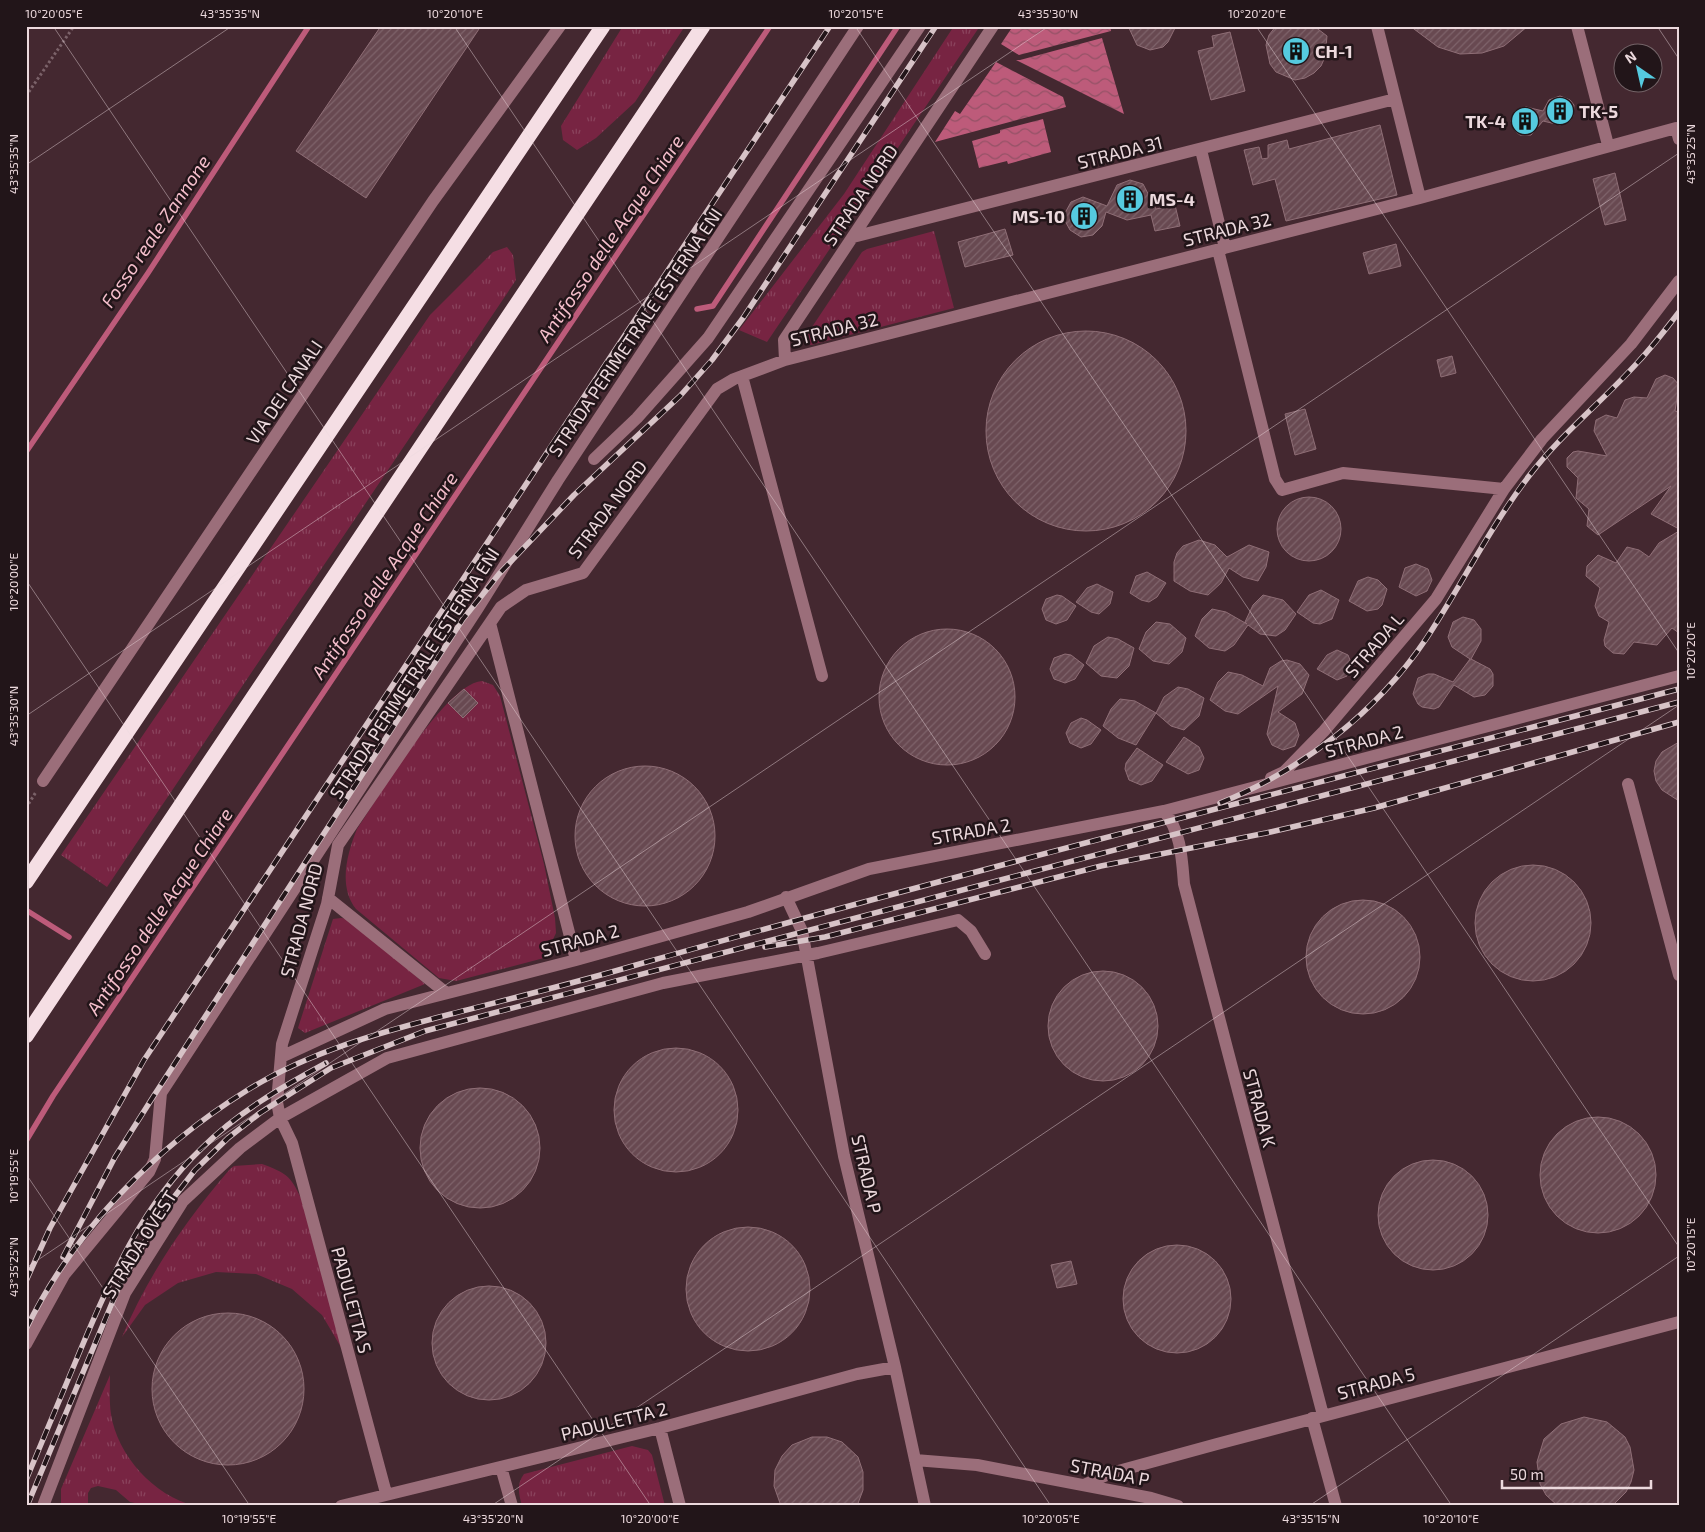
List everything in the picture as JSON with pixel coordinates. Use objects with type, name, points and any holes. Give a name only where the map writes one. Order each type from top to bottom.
[{"type":"highway","points":[[26,882],[89,792],[603,26]]},
{"type":"highway","points":[[26,1036],[703,26]]},
{"type":"street","name":"VIA DEI CANALI","points":[[43,781],[433,201],[560,26]]},
{"type":"street","name":"STRADA PERIMETRALE ESTERNA ENI","points":[[26,1344],[64,1276],[149,1172],[155,1159],[161,1093],[478,608],[558,480],[858,26]]},
{"type":"street","points":[[594,460],[637,418],[708,338],[920,26]]},
{"type":"street","name":"STRADA NORD","points":[[280,1118],[277,1102],[282,1044],[328,898],[338,845],[501,607],[526,590],[583,573],[717,389],[742,376],[785,360],[784,340],[993,26]]},
{"type":"street","points":[[1377,26],[1420,198]]},
{"type":"street","points":[[1577,26],[1608,145]]},
{"type":"street","name":"STRADA 31","points":[[853,237],[1395,100]]},
{"type":"street","name":"STRADA 32","points":[[785,360],[1420,198],[1608,145],[1677,134]]},
{"type":"street","points":[[1201,150],[1275,479],[1282,490],[1343,473],[1504,489]]},
{"type":"street","name":"STRADA L","points":[[1239,792],[1284,772],[1324,731],[1436,599],[1504,489],[1542,439],[1631,344],[1679,281]]},
{"type":"street","points":[[742,376],[822,676]]},
{"type":"street","points":[[490,623],[576,960]]},
{"type":"street","name":"STRADA 2","points":[[281,1057],[385,1009],[445,992],[576,960],[748,912],[786,897],[878,867],[1164,811],[1679,676]]},
{"type":"street","points":[[1628,784],[1679,974]]},
{"type":"street","name":"STRADA K","points":[[1164,811],[1173,821],[1181,849],[1184,884],[1317,1417],[1336,1506]]},
{"type":"street","name":"STRADA P","points":[[786,897],[802,931],[844,1156],[895,1367],[925,1506]]},
{"type":"street","points":[[328,898],[445,992]]},
{"type":"street","name":"STRADA OVEST","points":[[43,1506],[125,1293],[182,1201],[240,1148],[280,1118],[387,1058],[662,983],[807,955],[958,920],[971,931],[985,954]]},
{"type":"street","name":"PADULETTA S","points":[[280,1118],[292,1143],[386,1493]]},
{"type":"street","name":"STRADA 5","points":[[1084,1485],[1111,1473],[1679,1322]]},
{"type":"street","name":"PADULETTA 2","points":[[341,1506],[386,1493],[660,1428],[857,1374],[895,1367]]},
{"type":"street","points":[[660,1428],[680,1506]]},
{"type":"street","name":"STRADA P","points":[[915,1460],[977,1465],[1084,1485],[1178,1506]]},
{"type":"street","points":[[501,1467],[512,1506]]},
{"type":"path","points":[[26,96],[74,26]]},
{"type":"green space","points":[[623,26],[685,26],[635,102],[596,138],[577,150],[563,140],[561,126]]},
{"type":"green space","points":[[954,26],[980,26],[767,342],[739,330],[844,194]]},
{"type":"green space","points":[[934,231],[954,308],[811,345],[804,342],[804,339],[862,252]]},
{"type":"green space","points":[[507,247],[513,255],[516,280],[107,887],[61,855],[430,315],[493,252]]},
{"type":"green space","points":[[482,681],[493,685],[500,696],[544,864],[555,918],[556,933],[544,958],[456,981],[439,978],[356,909],[350,900],[347,890],[346,870],[350,849],[357,829],[396,769],[432,721],[450,701],[467,687]]},
{"type":"green space","points":[[333,919],[349,919],[425,984],[305,1033],[298,1028]]},
{"type":"green space","points":[[262,1164],[286,1176],[294,1184],[301,1198],[342,1349],[322,1315],[292,1289],[256,1274],[216,1272],[178,1283],[145,1305],[122,1337],[156,1270],[183,1228],[214,1188],[234,1166]]},
{"type":"green space","points":[[110,1375],[111,1414],[121,1444],[129,1458],[140,1472],[165,1493],[195,1506],[149,1506],[130,1502],[116,1490],[98,1486],[91,1488],[88,1493],[88,1506],[61,1504],[61,1489]]},
{"type":"green space","points":[[632,1446],[648,1450],[652,1455],[665,1506],[522,1506],[519,1486],[524,1474]]},
{"type":"water","points":[[1013,26],[1110,26],[1111,31],[1019,55],[1001,44]]},
{"type":"water","points":[[1102,38],[1124,114],[1016,60],[1020,60]]},
{"type":"water","points":[[996,62],[1063,97],[1066,107],[935,142],[955,111],[960,114]]},
{"type":"water","points":[[1043,119],[1051,152],[1008,164],[1007,161],[979,168],[972,141],[1000,133],[1000,130]]},
{"type":"building","points":[[381,26],[481,26],[366,198],[296,151]]},
{"type":"building","points":[[1128,26],[1176,26],[1168,42],[1163,47],[1150,50],[1137,45]]},
{"type":"building","name":"CH-1","points":[[1276,26],[1314,26],[1327,36],[1325,57],[1321,66],[1314,73],[1305,78],[1295,80],[1276,72],[1270,64],[1266,45],[1269,35]]},
{"type":"building","points":[[1410,26],[1528,26],[1504,46],[1482,53],[1460,54],[1438,47]]},
{"type":"building","points":[[1230,32],[1245,91],[1211,100],[1198,51],[1214,47],[1212,36]]},
{"type":"building","points":[[1560,96],[1570,100],[1574,105],[1573,116],[1570,121],[1560,125],[1543,121],[1531,135],[1520,135],[1515,131],[1511,121],[1515,111],[1526,107],[1543,111],[1549,100]]},
{"type":"building","points":[[1380,125],[1397,195],[1286,221],[1275,179],[1253,185],[1244,150],[1259,147],[1262,159],[1268,158],[1268,145],[1287,140],[1289,149]]},
{"type":"building","points":[[1615,173],[1626,220],[1605,225],[1593,179]]},
{"type":"building","points":[[1130,180],[1143,184],[1156,209],[1175,205],[1180,226],[1155,231],[1151,215],[1127,220],[1106,212],[1102,226],[1093,235],[1081,237],[1070,230],[1064,219],[1071,202],[1083,197],[1107,206],[1117,185]]},
{"type":"building","points":[[1005,229],[1013,255],[965,267],[958,242]]},
{"type":"building","points":[[1396,244],[1401,266],[1369,274],[1363,253]]},
{"type":"building","points":[[1076,331],[1096,331],[1115,335],[1133,342],[1150,353],[1164,367],[1179,393],[1186,421],[1182,460],[1175,478],[1164,495],[1150,509],[1133,520],[1115,527],[1096,531],[1076,531],[1057,527],[1039,520],[1022,509],[1008,495],[997,478],[990,460],[986,441],[986,421],[990,402],[997,384],[1008,367],[1022,353],[1039,342],[1057,335]]},
{"type":"building","points":[[1452,356],[1456,373],[1441,377],[1437,360]]},
{"type":"building","points":[[1665,375],[1673,378],[1679,385],[1675,411],[1679,412],[1679,529],[1651,514],[1671,486],[1598,535],[1587,526],[1589,509],[1576,498],[1578,478],[1567,467],[1567,458],[1573,452],[1578,451],[1607,456],[1594,431],[1596,420],[1606,415],[1617,418],[1625,400],[1634,397],[1647,398],[1656,379]]},
{"type":"building","points":[[1305,409],[1316,449],[1295,455],[1285,414]]},
{"type":"building","points":[[1309,497],[1321,499],[1332,506],[1339,517],[1341,529],[1339,541],[1332,552],[1321,559],[1309,561],[1297,559],[1286,552],[1279,541],[1277,529],[1279,517],[1286,506],[1297,499]]},
{"type":"building","points":[[1679,531],[1679,633],[1672,628],[1657,645],[1634,642],[1624,654],[1613,653],[1605,646],[1604,640],[1609,622],[1599,616],[1595,606],[1600,588],[1586,576],[1587,566],[1598,555],[1616,563],[1627,547],[1639,550],[1649,557],[1659,543]]},
{"type":"building","points":[[1199,540],[1215,545],[1227,557],[1249,545],[1269,552],[1266,567],[1258,581],[1243,577],[1229,568],[1221,583],[1208,595],[1190,591],[1174,581],[1174,562],[1177,553],[1183,546]]},
{"type":"building","points":[[1416,564],[1428,569],[1432,580],[1427,591],[1416,596],[1399,587],[1405,568]]},
{"type":"building","points":[[1147,572],[1166,583],[1157,597],[1149,602],[1141,600],[1130,593],[1136,576]]},
{"type":"building","points":[[1368,577],[1378,580],[1387,589],[1382,605],[1378,609],[1367,611],[1349,601],[1358,581]]},
{"type":"building","points":[[1097,584],[1113,592],[1110,604],[1099,614],[1091,612],[1076,602],[1087,588]]},
{"type":"building","points":[[1321,590],[1339,600],[1332,619],[1320,624],[1313,623],[1297,612],[1309,595]]},
{"type":"building","points":[[1057,595],[1062,596],[1076,606],[1067,620],[1056,624],[1046,620],[1042,609],[1046,599]]},
{"type":"building","points":[[1263,595],[1283,600],[1296,614],[1285,630],[1276,636],[1260,634],[1248,625],[1234,645],[1225,651],[1209,648],[1195,636],[1202,619],[1212,609],[1226,612],[1247,624],[1245,622],[1253,605]]},
{"type":"building","points":[[1463,617],[1474,620],[1481,629],[1481,641],[1471,659],[1490,669],[1493,674],[1493,686],[1485,695],[1474,697],[1454,685],[1439,707],[1434,709],[1422,707],[1418,704],[1413,694],[1418,678],[1434,674],[1453,682],[1470,659],[1452,647],[1448,637],[1453,622]]},
{"type":"building","points":[[1156,622],[1170,624],[1186,638],[1182,652],[1169,664],[1153,661],[1139,649],[1146,632]]},
{"type":"building","points":[[947,629],[973,634],[985,640],[995,649],[1004,659],[1010,671],[1015,697],[1010,723],[1004,735],[995,745],[985,754],[973,760],[947,765],[921,760],[909,754],[899,745],[890,735],[884,723],[879,697],[884,671],[890,659],[899,649],[909,640],[921,634]]},
{"type":"building","points":[[1108,637],[1118,639],[1134,648],[1129,666],[1117,678],[1101,676],[1086,663],[1094,646]]},
{"type":"building","points":[[1337,650],[1348,655],[1352,665],[1347,676],[1337,680],[1317,669],[1327,655]]},
{"type":"building","points":[[1065,654],[1071,655],[1084,665],[1075,679],[1065,683],[1054,679],[1050,669],[1054,658]]},
{"type":"building","points":[[1287,660],[1300,664],[1309,675],[1302,694],[1278,712],[1295,723],[1299,735],[1295,746],[1283,750],[1272,745],[1267,734],[1278,686],[1238,714],[1225,711],[1210,700],[1218,682],[1228,672],[1242,675],[1263,686],[1270,668],[1281,661]]},
{"type":"building","points":[[1178,687],[1188,689],[1204,698],[1199,716],[1184,730],[1171,726],[1156,713],[1164,697]]},
{"type":"building","points":[[464,689],[478,703],[463,718],[448,703]]},
{"type":"building","points":[[1120,699],[1135,701],[1156,713],[1136,745],[1118,738],[1103,726],[1111,709]]},
{"type":"building","points":[[1081,718],[1101,730],[1091,744],[1081,748],[1070,743],[1066,733],[1071,723]]},
{"type":"building","points":[[1184,737],[1199,747],[1204,758],[1199,770],[1188,774],[1166,762]]},
{"type":"building","points":[[1679,742],[1679,801],[1662,790],[1656,781],[1654,771],[1656,761],[1662,752]]},
{"type":"building","points":[[1137,748],[1163,765],[1152,781],[1141,785],[1129,780],[1125,769],[1126,763]]},
{"type":"building","points":[[645,766],[659,767],[672,771],[694,787],[710,809],[714,822],[714,850],[710,863],[694,885],[672,901],[659,905],[645,906],[631,905],[618,901],[596,885],[580,863],[576,850],[575,836],[576,822],[580,809],[596,787],[618,771],[631,767]]},
{"type":"building","points":[[1533,865],[1555,869],[1574,882],[1587,901],[1591,923],[1587,945],[1574,964],[1555,977],[1533,981],[1511,977],[1492,964],[1479,945],[1475,923],[1479,901],[1492,882],[1511,869]]},
{"type":"building","points":[[1363,900],[1385,904],[1404,916],[1416,935],[1420,957],[1416,979],[1404,998],[1385,1010],[1363,1014],[1341,1010],[1322,998],[1310,979],[1306,957],[1310,935],[1322,916],[1341,904]]},
{"type":"building","points":[[1103,971],[1124,975],[1142,987],[1154,1005],[1158,1026],[1154,1047],[1142,1065],[1124,1077],[1103,1081],[1082,1077],[1064,1065],[1052,1047],[1048,1026],[1052,1005],[1064,987],[1082,975]]},
{"type":"building","points":[[676,1048],[700,1052],[720,1066],[734,1086],[738,1110],[734,1134],[720,1154],[700,1168],[676,1172],[652,1168],[632,1154],[618,1134],[614,1110],[618,1086],[632,1066],[652,1052]]},
{"type":"building","points":[[480,1088],[503,1092],[523,1105],[536,1125],[540,1148],[536,1171],[523,1191],[503,1204],[480,1208],[457,1204],[437,1191],[424,1171],[420,1148],[424,1125],[437,1105],[457,1092]]},
{"type":"building","points":[[1598,1117],[1620,1121],[1639,1134],[1652,1153],[1656,1175],[1652,1197],[1639,1216],[1620,1229],[1598,1233],[1576,1229],[1557,1216],[1544,1197],[1540,1175],[1544,1153],[1557,1134],[1576,1121]]},
{"type":"building","points":[[1433,1160],[1454,1164],[1472,1176],[1484,1194],[1488,1215],[1484,1236],[1472,1254],[1454,1266],[1433,1270],[1412,1266],[1394,1254],[1382,1236],[1378,1215],[1382,1194],[1394,1176],[1412,1164]]},
{"type":"building","points":[[748,1227],[772,1232],[792,1245],[805,1265],[810,1289],[805,1313],[792,1333],[772,1346],[748,1351],[724,1346],[704,1333],[691,1313],[686,1289],[691,1265],[704,1245],[724,1232]]},
{"type":"building","points":[[1177,1245],[1198,1249],[1215,1261],[1227,1278],[1231,1299],[1227,1320],[1215,1337],[1198,1349],[1177,1353],[1156,1349],[1139,1337],[1127,1320],[1123,1299],[1127,1278],[1139,1261],[1156,1249]]},
{"type":"building","points":[[1071,1261],[1077,1284],[1057,1288],[1051,1265]]},
{"type":"building","points":[[489,1286],[511,1291],[529,1303],[541,1321],[546,1343],[541,1365],[529,1383],[511,1395],[489,1400],[467,1395],[449,1383],[437,1365],[432,1343],[437,1321],[449,1303],[467,1291]]},
{"type":"building","points":[[228,1313],[257,1319],[282,1335],[298,1360],[304,1389],[298,1418],[282,1443],[257,1459],[228,1465],[199,1459],[174,1443],[158,1418],[152,1389],[158,1360],[174,1335],[199,1319]]},
{"type":"building","points":[[1584,1417],[1607,1422],[1625,1437],[1630,1447],[1634,1470],[1631,1482],[1626,1492],[1612,1506],[1558,1506],[1546,1495],[1540,1484],[1537,1462],[1544,1439],[1561,1424]]},
{"type":"building","points":[[812,1437],[827,1437],[842,1442],[858,1457],[863,1472],[863,1490],[857,1506],[781,1506],[774,1486],[775,1470],[782,1456],[792,1445]]},
{"type":"waterway","name":"Fosso reale Zannone","points":[[26,452],[148,273],[309,26]]},
{"type":"waterway","name":"Antifosso delle Acque Chiare","points":[[26,1141],[53,1096],[770,26]]},
{"type":"waterway","points":[[697,309],[713,306],[898,26]]},
{"type":"waterway","points":[[26,910],[69,937]]},
{"type":"railway","points":[[26,1281],[50,1228],[144,1060],[830,26]]},
{"type":"railway","points":[[63,1257],[115,1157],[463,619],[499,574],[574,495],[680,396],[712,360],[743,318],[936,26]]},
{"type":"railway","points":[[1220,803],[1280,774],[1308,756],[1360,715],[1384,691],[1426,639],[1488,536],[1529,476],[1568,432],[1644,356],[1679,312]]},
{"type":"railway","points":[[26,1329],[45,1293],[92,1226],[149,1166],[180,1138],[246,1091],[270,1077],[320,1054],[398,1028],[590,978],[896,893],[1679,689]]},
{"type":"railway","points":[[27,1506],[120,1284],[161,1214],[195,1170],[228,1138],[260,1113],[331,1068],[425,1031],[1679,702]]},
{"type":"railway","points":[[765,947],[825,937],[1101,866],[1266,833],[1374,808],[1679,722]]},
{"type":"railway","points":[[26,1480],[104,1296],[130,1243],[162,1193],[202,1148],[230,1123],[277,1091],[326,1063]]},
{"type":"place","name":"CH-1","points":[[1296,51]]},
{"type":"place","name":"TK-5","points":[[1560,111]]},
{"type":"place","name":"TK-4","points":[[1525,121]]},
{"type":"place","name":"MS-4","points":[[1130,199]]},
{"type":"place","name":"MS-10","points":[[1084,216]]}]
